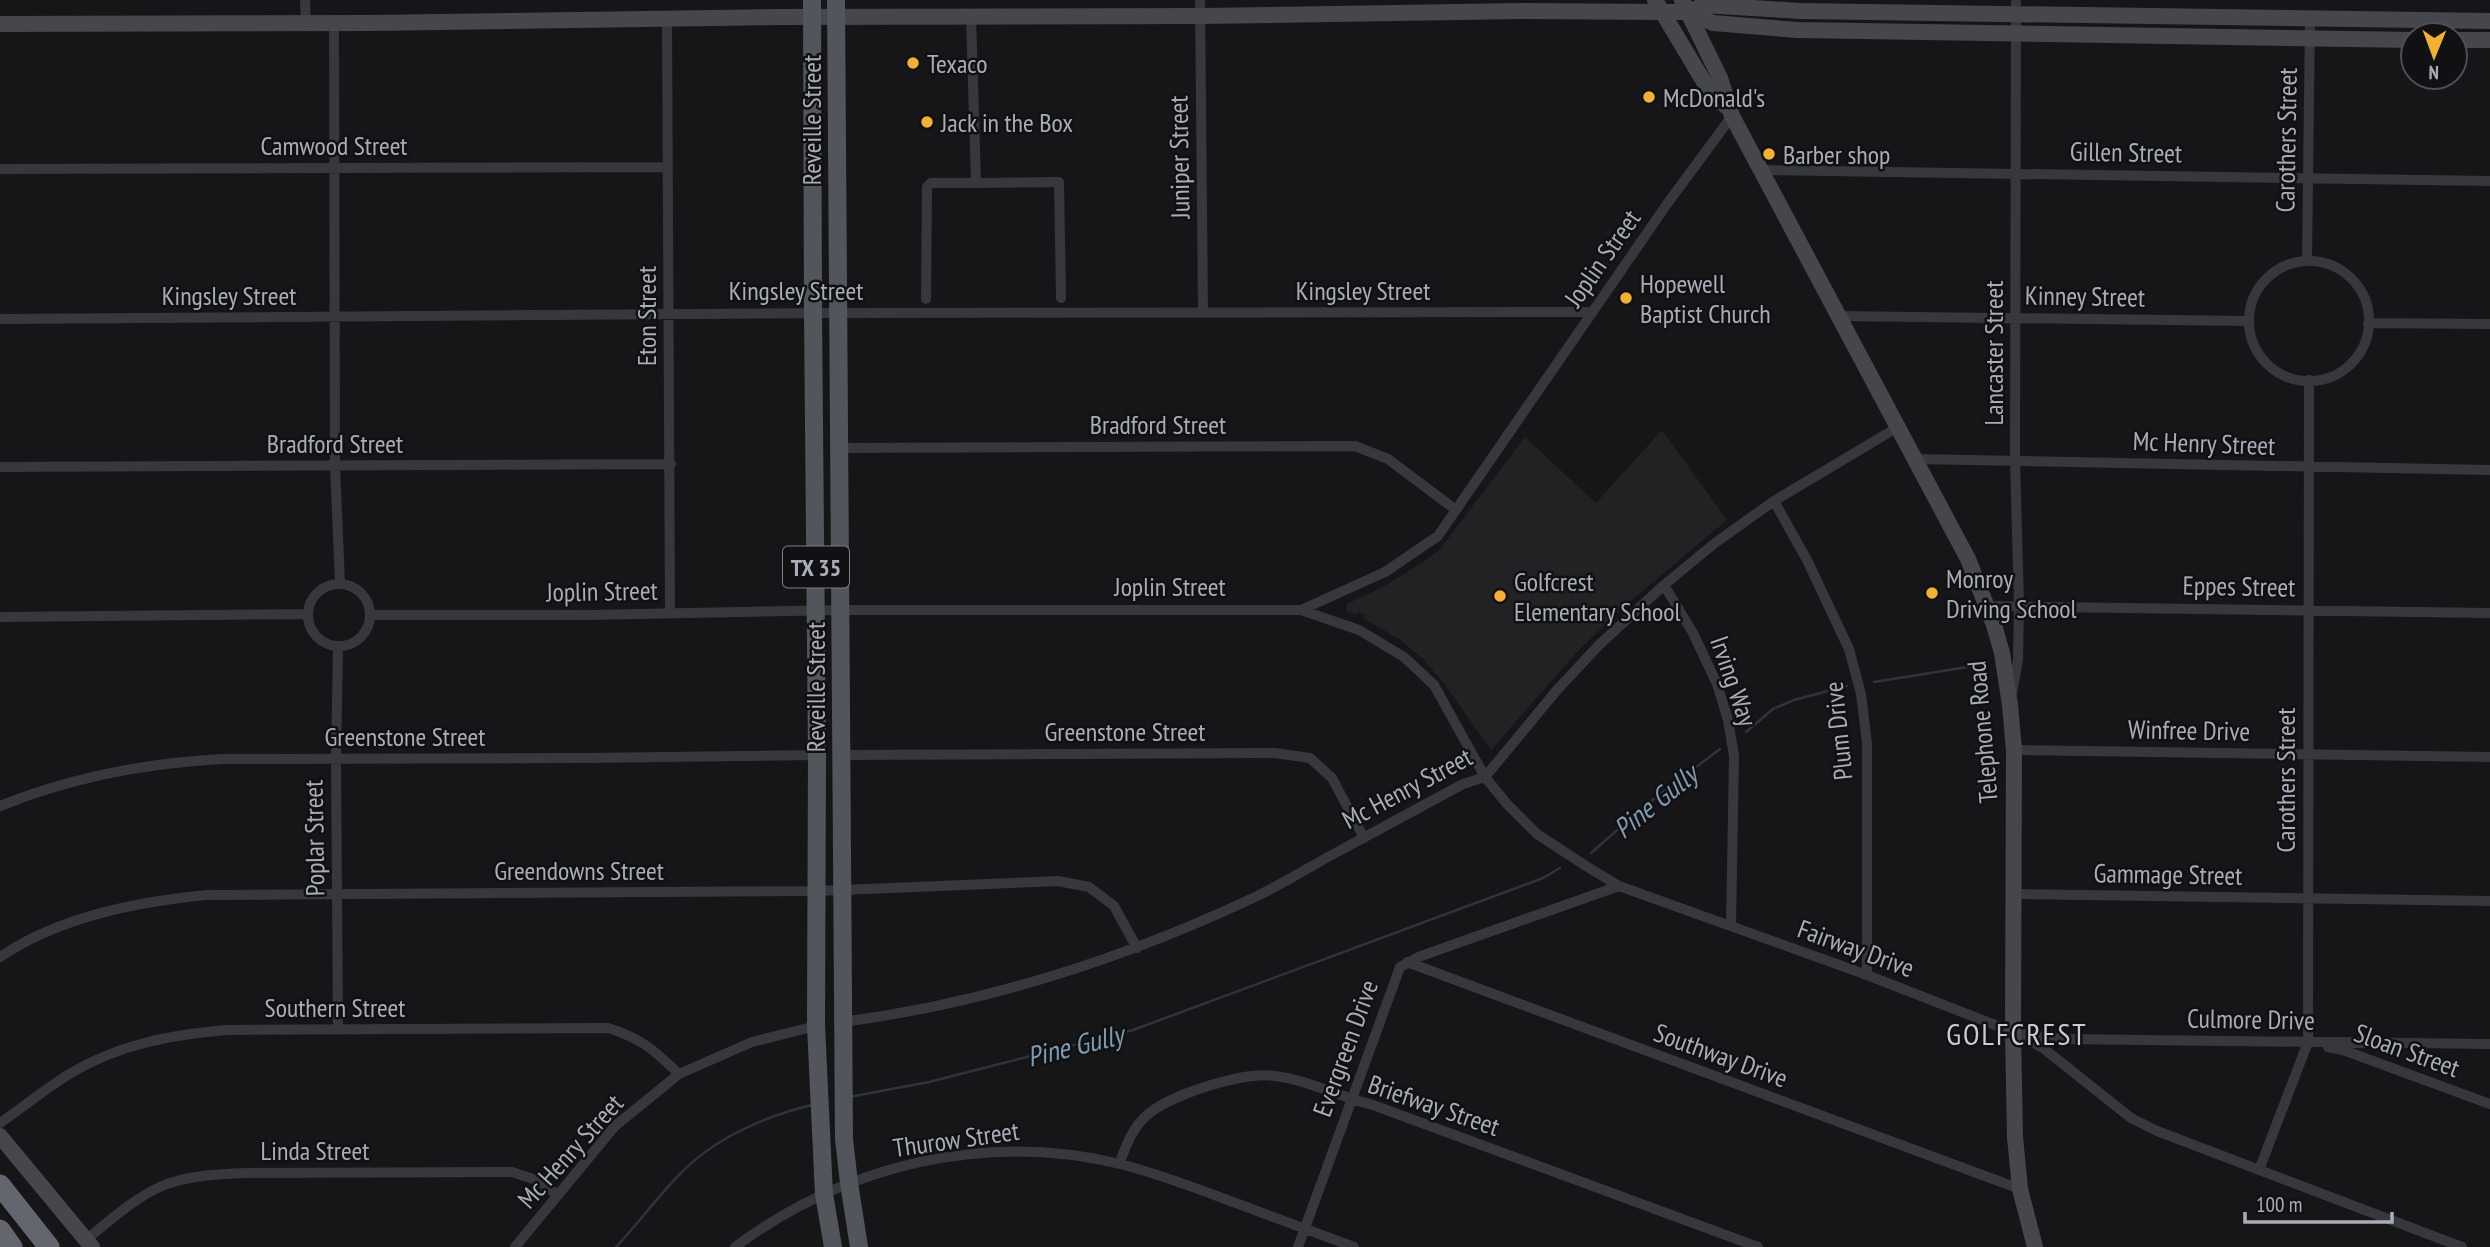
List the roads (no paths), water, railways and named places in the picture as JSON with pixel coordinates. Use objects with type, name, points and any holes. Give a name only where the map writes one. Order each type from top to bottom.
[{"type":"highway","points":[[0,1185],[42,1243]]},
{"type":"highway","points":[[0,1201],[42,1243]]},
{"type":"highway","points":[[0,1230],[12,1247]]},
{"type":"main road","points":[[0,24],[334,24],[667,19],[812,8],[971,16],[1201,8],[1520,11],[1704,5],[1857,11],[2016,7],[2163,16],[2490,21]]},
{"type":"main road","name":"Telephone Road","points":[[1658,6],[1707,87],[1730,113]]},
{"type":"main road","points":[[1685,6],[1713,23],[1856,32],[2399,40]]},
{"type":"main road","name":"Telephone Road","points":[[1685,6],[1720,78],[1730,113],[1968,559],[2002,653],[2014,750],[2015,1137],[2020,1189],[2035,1247]]},
{"type":"main road","name":"Reveille Street","points":[[812,8],[817,611],[816,1026],[824,1194],[833,1247]]},
{"type":"main road","name":"Reveille Street","points":[[836,8],[844,1108],[849,1183],[859,1247]]},
{"type":"main road","points":[[1856,32],[1857,11]]},
{"type":"main road","points":[[2163,16],[2163,36]]},
{"type":"main road","points":[[2469,40],[2490,40]]},
{"type":"main road","points":[[0,1136],[88,1243]]},
{"type":"street","points":[[305,0],[306,24]]},
{"type":"street","name":"Lancaster Street","points":[[2010,705],[2018,660],[2019,605],[2015,460],[2016,7]]},
{"type":"street","name":"Juniper Street","points":[[1201,8],[1203,313]]},
{"type":"street","points":[[971,16],[976,183]]},
{"type":"street","name":"Eton Street","points":[[667,19],[670,612]]},
{"type":"street","name":"Carothers Street","points":[[2306,261],[2310,19]]},
{"type":"street","points":[[334,24],[335,466],[340,583]]},
{"type":"street","name":"Joplin Street","points":[[371,615],[589,615],[841,610],[1301,610],[1385,572],[1438,536],[1730,113]]},
{"type":"street","name":"Camwood Street","points":[[0,169],[668,167]]},
{"type":"street","name":"Gillen Street","points":[[1760,170],[2490,181]]},
{"type":"street","points":[[926,299],[927,187],[931,183],[1059,182],[1061,298]]},
{"type":"street","points":[[2306,261],[2326,264],[2351,279],[2362,294],[2368,323],[2361,350],[2348,366],[2330,377],[2309,380],[2281,374],[2266,363],[2255,348],[2249,321],[2251,303],[2266,280],[2288,265],[2306,261]]},
{"type":"street","name":"Kingsley Street","points":[[0,319],[813,313],[1591,312]]},
{"type":"street","name":"Kinney Street","points":[[1837,316],[2249,321]]},
{"type":"street","points":[[2368,323],[2490,324]]},
{"type":"street","name":"Carothers Street","points":[[2259,1170],[2308,1042],[2309,380]]},
{"type":"street","name":"Mc Henry Street","points":[[843,1022],[882,1017],[1003,991],[1137,948],[1255,897],[1463,784],[1485,777],[1565,681],[1599,645],[1664,585],[1715,543],[1774,501],[1898,427]]},
{"type":"street","name":"Bradford Street","points":[[840,448],[1355,446],[1388,459],[1456,510]]},
{"type":"street","name":"Mc Henry Street","points":[[1916,459],[2490,470]]},
{"type":"street","name":"Bradford Street","points":[[0,467],[671,464]]},
{"type":"street","name":"Plum Drive","points":[[1774,501],[1807,560],[1849,649],[1861,694],[1867,743],[1867,975]]},
{"type":"street","points":[[340,583],[355,588],[367,600],[371,615],[366,631],[354,642],[338,646],[323,642],[311,630],[307,614],[312,598],[324,587],[340,583]]},
{"type":"street","name":"Irving Way","points":[[1664,585],[1693,633],[1717,684],[1728,720],[1734,755],[1731,926]]},
{"type":"street","name":"Eppes Street","points":[[1987,606],[2490,613]]},
{"type":"street","name":"Fairway Drive","points":[[1301,610],[1359,630],[1404,657],[1434,685],[1485,777],[1507,804],[1537,834],[1619,886],[1867,975],[2013,1032],[2043,1048],[2131,1118],[2157,1131],[2462,1247]]},
{"type":"street","points":[[0,617],[307,614]]},
{"type":"street","name":"Poplar Street","points":[[338,646],[338,1030]]},
{"type":"street","name":"Winfree Drive","points":[[2014,750],[2490,757]]},
{"type":"street","name":"Greenstone Street","points":[[842,755],[1286,754],[1310,758],[1332,778],[1364,838]]},
{"type":"street","name":"Greenstone Street","points":[[0,806],[40,790],[89,777],[178,761],[817,755]]},
{"type":"street","name":"Greendowns Street","points":[[0,957],[43,934],[82,919],[163,900],[206,895],[816,891],[1058,881],[1089,887],[1114,906],[1137,948]]},
{"type":"street","name":"Evergreen Drive","points":[[1298,1247],[1396,974],[1406,962],[1619,886]]},
{"type":"street","name":"Gammage Street","points":[[2014,894],[2490,901]]},
{"type":"street","name":"Southway Drive","points":[[1406,962],[2020,1189]]},
{"type":"street","name":"Mc Henry Street","points":[[514,1247],[615,1126],[679,1074],[752,1042],[816,1026]]},
{"type":"street","name":"Southern Street","points":[[0,1123],[72,1073],[103,1056],[168,1036],[226,1030],[608,1028],[628,1034],[650,1046],[679,1074]]},
{"type":"street","name":"Culmore Drive","points":[[2013,1032],[2061,1039],[2490,1044]]},
{"type":"street","name":"Sloan Street","points":[[2308,1042],[2343,1050],[2490,1104]]},
{"type":"street","name":"Briefway Street","points":[[1119,1164],[1134,1130],[1154,1109],[1231,1079],[1249,1075],[1280,1076],[1373,1105],[1759,1247]]},
{"type":"street","name":"Thurow Street","points":[[735,1247],[787,1211],[849,1183],[909,1164],[993,1152],[1051,1152],[1119,1164],[1167,1178],[1354,1247]]},
{"type":"street","name":"Linda Street","points":[[88,1243],[141,1198],[163,1186],[213,1175],[512,1172],[539,1181],[557,1195]]},
{"type":"waterway","name":"Pine Gully","points":[[1874,682],[1980,665]]},
{"type":"waterway","name":"Pine Gully","points":[[1746,732],[1773,709],[1794,700],[1847,686]]},
{"type":"waterway","name":"Pine Gully","points":[[1591,853],[1646,805],[1720,749]]},
{"type":"waterway","name":"Pine Gully","points":[[849,1097],[929,1082],[1133,1030],[1543,878],[1560,868]]},
{"type":"waterway","name":"Pine Gully","points":[[616,1247],[672,1183],[708,1150],[758,1122],[812,1105]]},
{"type":"place","name":"Texaco","points":[[913,63]]},
{"type":"place","name":"McDonald's","points":[[1649,97]]},
{"type":"place","name":"Jack in the Box","points":[[927,122]]},
{"type":"place","name":"Barber shop","points":[[1769,154]]},
{"type":"place","name":"Hopewell Baptist Church","points":[[1626,298]]},
{"type":"place","name":"Monroy Driving School","points":[[1932,593]]},
{"type":"place","name":"Golfcrest Elementary School","points":[[1500,596]]},
{"type":"district","name":"GOLFCREST","points":[[2017,1033]]}]
